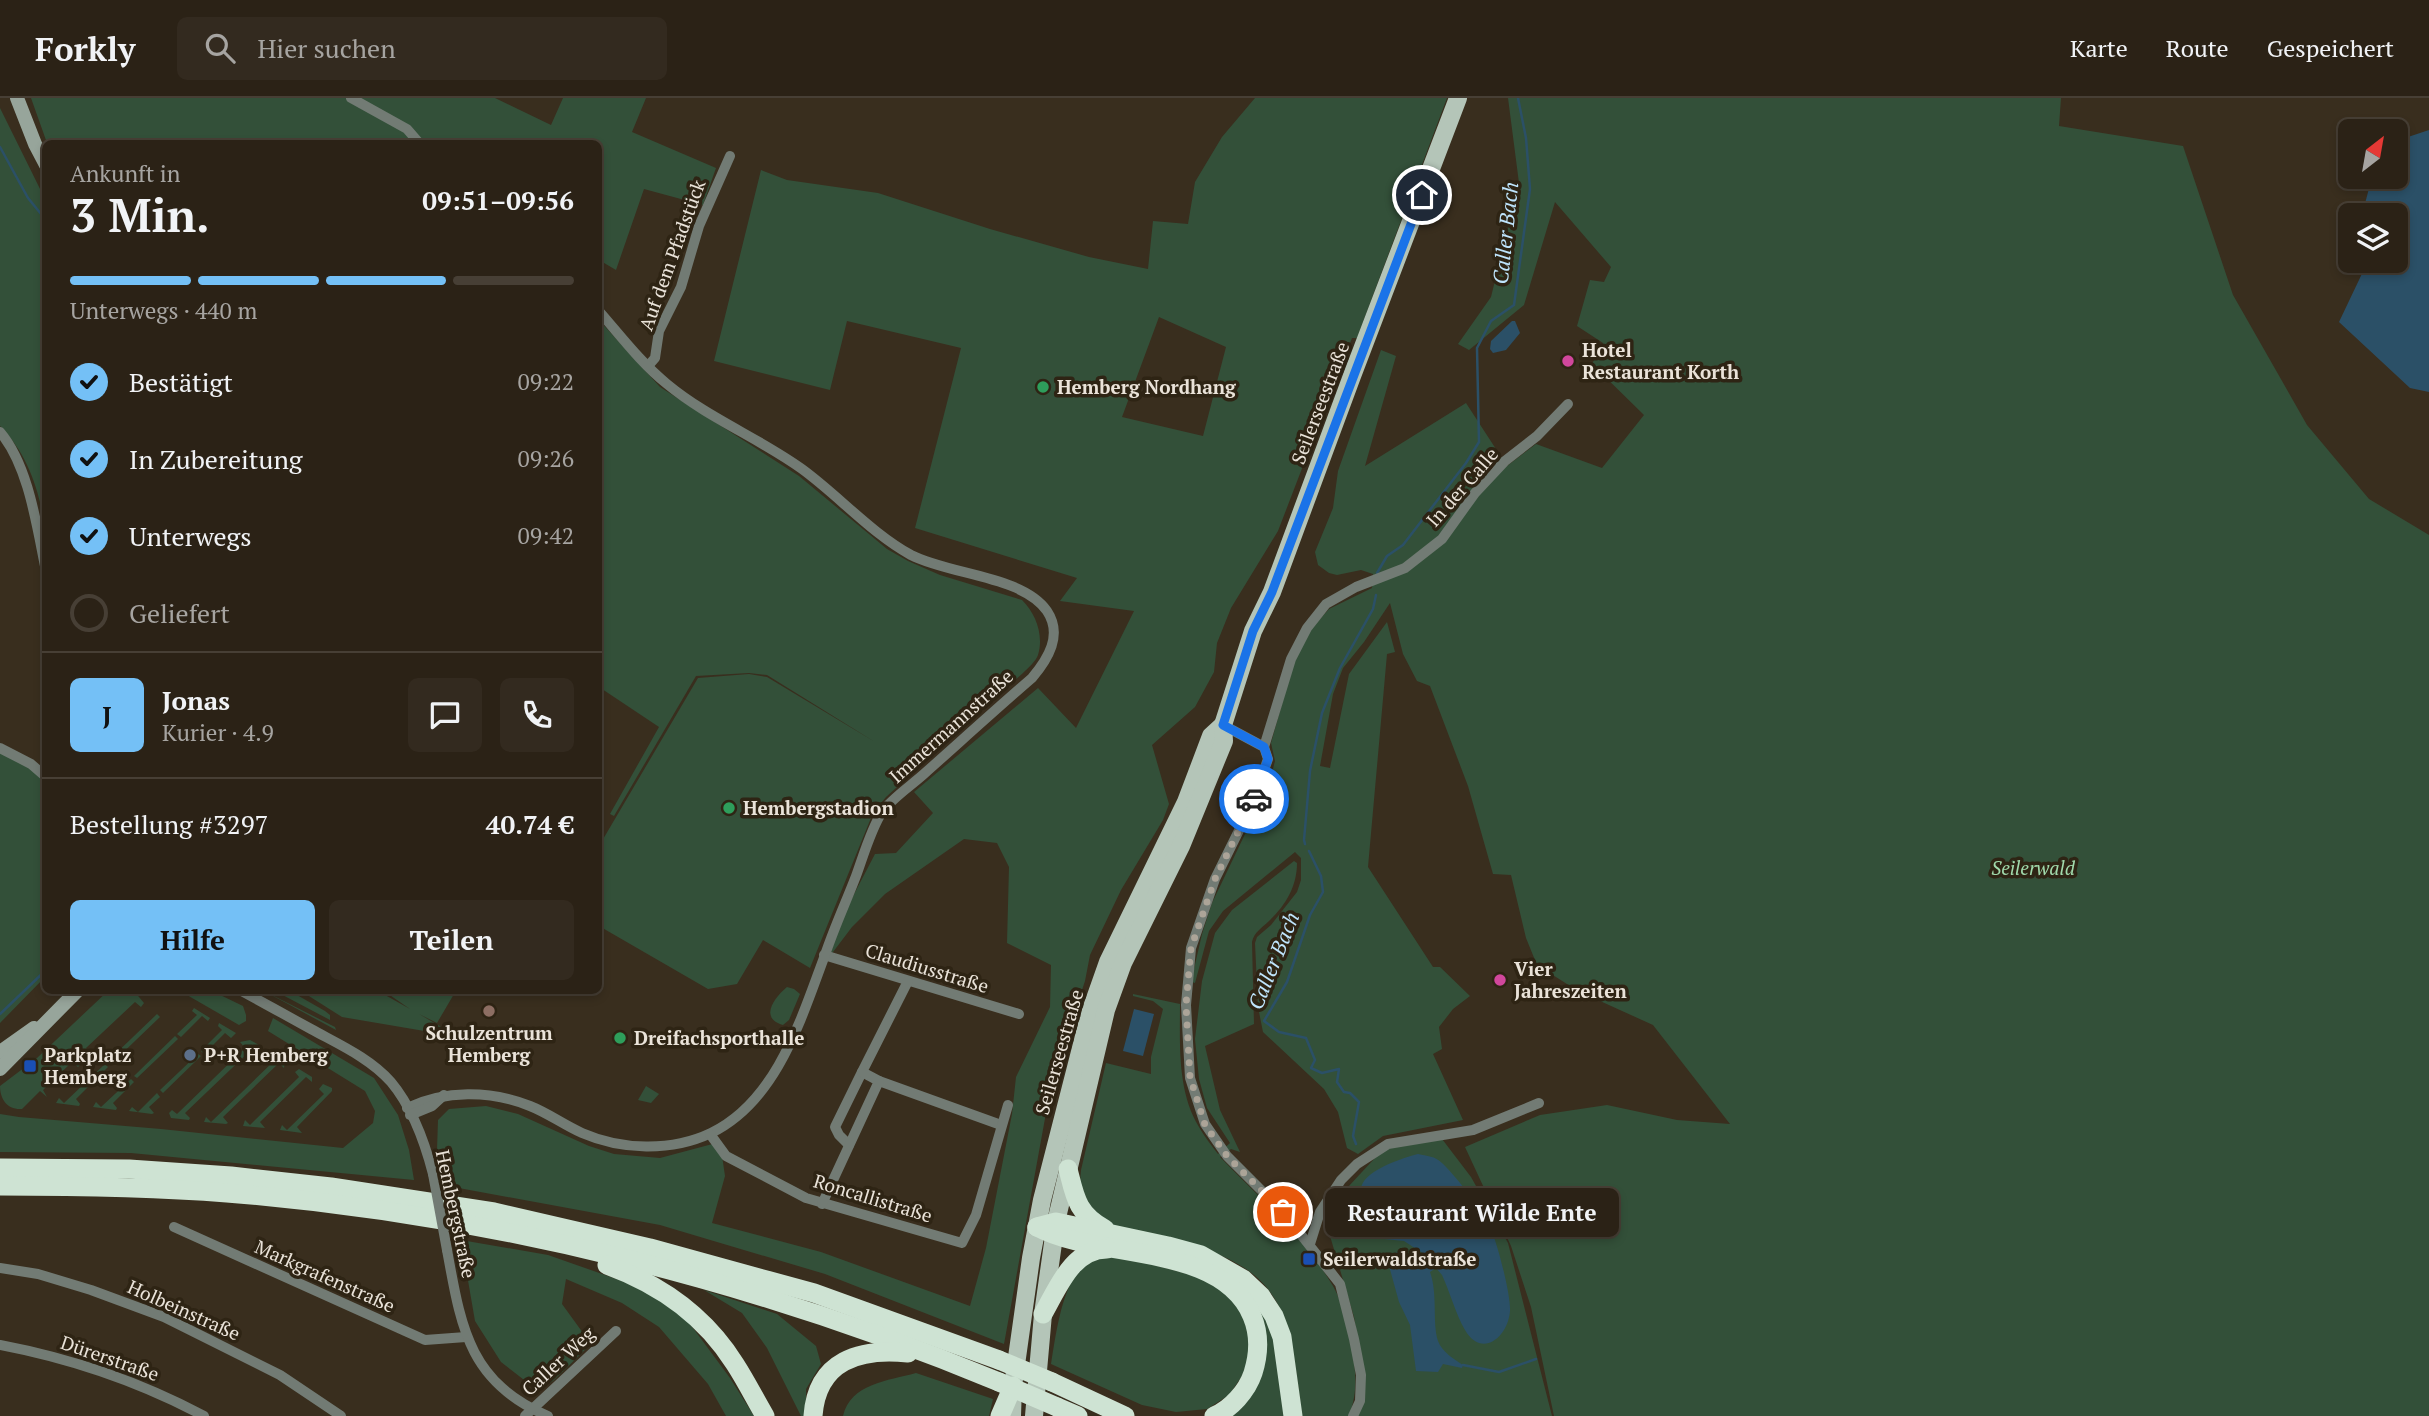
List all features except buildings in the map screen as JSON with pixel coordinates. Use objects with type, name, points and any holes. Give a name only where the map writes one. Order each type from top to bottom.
[{"type":"highway","points":[[0,1168],[129,1169],[231,1176],[331,1187],[494,1212],[650,1248],[802,1290],[999,1360],[1125,1416]]},
{"type":"highway","points":[[1068,1169],[1076,1200],[1092,1222],[1117,1241],[1218,1277],[1233,1287],[1250,1310],[1259,1343],[1257,1362],[1250,1381],[1236,1399],[1214,1416]]},
{"type":"highway","points":[[0,1186],[127,1187],[229,1193],[447,1222],[558,1243],[728,1286],[936,1355],[1078,1416]]},
{"type":"highway","points":[[447,1222],[582,1256],[620,1270],[666,1293],[698,1318],[713,1335],[734,1362],[765,1416]]},
{"type":"highway","points":[[1037,1227],[1201,1255],[1243,1279],[1274,1316],[1282,1338],[1293,1416]]},
{"type":"highway","points":[[1043,1314],[1080,1256],[1117,1241]]},
{"type":"highway","points":[[813,1416],[814,1401],[824,1380],[841,1363],[854,1356],[892,1351],[936,1355]]},
{"type":"highway","points":[[1000,1416],[1006,1384]]},
{"type":"main road","points":[[17,98],[42,158]]},
{"type":"main road","name":"Seilerseestraße","points":[[1034,1416],[1043,1314],[1055,1229],[1093,1058],[1119,975],[1181,846],[1224,741],[1223,725],[1253,631],[1277,580],[1458,98]]},
{"type":"main road","name":"Seilerseestraße","points":[[1012,1416],[1006,1384],[1037,1227],[1090,1013],[1103,975],[1186,802],[1211,736],[1223,725]]},
{"type":"main road","points":[[0,1069],[75,994]]},
{"type":"main road","points":[[0,1052],[61,1009]]},
{"type":"street","points":[[351,98],[407,128],[416,140]]},
{"type":"street","name":"Auf dem Pfadstück","points":[[648,366],[655,358],[659,331],[681,287],[699,226],[730,156]]},
{"type":"street","name":"Immermannstraße","points":[[408,1111],[432,1105],[444,1095],[478,1094],[511,1099],[533,1107],[582,1133],[621,1144],[657,1146],[710,1134],[752,1102],[771,1078],[814,989],[824,956],[882,812],[1032,678],[1047,659],[1054,639],[1053,624],[1048,612],[1027,592],[929,563],[898,547],[802,469],[686,399],[648,366],[602,314]]},
{"type":"street","name":"In der Calle","points":[[1353,1416],[1360,1401],[1361,1388],[1354,1339],[1340,1284],[1283,1212],[1227,1156],[1205,1125],[1190,1077],[1186,1005],[1191,948],[1215,879],[1251,806],[1264,771],[1268,759],[1264,747],[1291,659],[1307,628],[1326,604],[1356,587],[1405,568],[1442,539],[1475,493],[1505,461],[1536,436],[1567,404]]},
{"type":"street","points":[[0,432],[23,478],[36,519],[42,550]]},
{"type":"street","points":[[1223,725],[1264,747]]},
{"type":"street","points":[[0,748],[42,771]]},
{"type":"street","name":"Claudiusstraße","points":[[824,956],[1018,1014]]},
{"type":"street","points":[[849,1145],[835,1127],[908,981]]},
{"type":"street","name":"Hembergstraße","points":[[247,994],[349,1050],[374,1066],[392,1083],[424,1145],[433,1174],[460,1322],[466,1337],[495,1382],[528,1413],[548,1416]]},
{"type":"street","points":[[862,1072],[879,1081],[1001,1125],[1008,1105]]},
{"type":"street","points":[[822,1204],[879,1081]]},
{"type":"street","points":[[1310,1244],[1320,1212],[1341,1180],[1357,1164],[1388,1144],[1472,1130],[1539,1103]]},
{"type":"street","name":"Roncallistraße","points":[[710,1134],[726,1156],[806,1198],[962,1243],[976,1215],[1001,1125]]},
{"type":"street","name":"Markgrafenstraße","points":[[174,1227],[425,1340],[466,1337]]},
{"type":"street","name":"Holbeinstraße","points":[[0,1268],[38,1274],[134,1304],[164,1317],[280,1375],[341,1416]]},
{"type":"street","name":"Caller Weg","points":[[528,1413],[616,1331]]},
{"type":"street","name":"Dürerstraße","points":[[0,1345],[76,1363],[128,1379],[204,1416]]},
{"type":"green space","points":[[31,98],[495,98],[551,125],[563,98],[646,98],[632,132],[716,168],[703,205],[644,189],[616,270],[602,262],[602,140],[46,140]]},
{"type":"green space","points":[[1255,98],[1447,98],[1357,338],[1352,338],[1278,531],[1231,608],[1217,643],[1214,672],[1195,707],[1152,745],[1169,804],[1163,820],[1121,890],[1090,955],[1085,981],[1052,1080],[1004,1344],[825,1274],[660,1225],[448,1186],[437,1150],[438,1120],[449,1109],[486,1106],[518,1114],[589,1146],[614,1154],[660,1158],[720,1142],[725,1176],[712,1223],[821,1252],[970,1306],[986,1248],[1012,1114],[1016,1077],[1050,1007],[1051,965],[1007,943],[1009,867],[997,843],[964,839],[885,894],[852,927],[830,956],[840,921],[875,854],[896,853],[933,813],[914,792],[1038,688],[1076,728],[1134,611],[1060,601],[1077,578],[915,528],[961,348],[847,321],[830,390],[714,361],[761,170],[787,180],[878,193],[1089,257],[1148,269],[1153,221],[1188,224],[1195,182],[1222,137]],"holes":[[[1159,317],[1226,347],[1203,436],[1122,417]]]},
{"type":"green space","name":"Seilerwald","points":[[1508,98],[2061,98],[2059,126],[2183,146],[2233,295],[2307,425],[2369,499],[2429,535],[2429,1416],[1554,1416],[1531,1307],[1511,1246],[1465,1147],[1540,1115],[1607,1105],[1677,1120],[1730,1124],[1653,1025],[1578,991],[1537,965],[1526,938],[1511,875],[1493,874],[1468,786],[1430,686],[1417,681],[1403,654],[1390,603],[1343,668],[1333,694],[1320,766],[1330,768],[1349,674],[1387,622],[1395,652],[1387,654],[1368,867],[1433,967],[1440,967],[1470,996],[1453,1009],[1439,1027],[1442,1049],[1433,1054],[1463,1120],[1383,1136],[1358,1154],[1347,1148],[1338,1112],[1324,1089],[1263,1032],[1258,1007],[1255,943],[1257,937],[1271,925],[1297,892],[1301,880],[1301,858],[1295,852],[1223,911],[1209,931],[1195,983],[1191,982],[1212,903],[1269,784],[1275,761],[1271,743],[1294,661],[1310,630],[1329,609],[1372,588],[1373,574],[1361,570],[1337,575],[1329,573],[1318,565],[1315,552],[1333,508],[1338,471],[1381,350],[1396,356],[1365,466],[1466,403],[1507,466],[1536,444],[1602,468],[1644,415],[1592,364],[1603,343],[1577,326],[1590,280],[1604,282],[1611,267],[1555,202],[1524,305],[1469,350],[1458,344],[1491,297],[1519,183]]},
{"type":"green space","points":[[0,108],[42,193],[42,512],[25,460],[0,426]]},
{"type":"green space","points":[[602,323],[660,387],[799,476],[887,549],[940,575],[1022,600],[1038,625],[1040,647],[1032,664],[886,797],[873,813],[810,968],[763,940],[737,984],[708,989],[602,928],[602,841],[698,678],[749,674],[767,677],[875,742],[767,675],[749,673],[696,676],[614,816],[610,814],[659,727],[602,689]]},
{"type":"green space","points":[[0,751],[41,771],[42,769],[42,980],[0,1023]]},
{"type":"green space","points":[[1294,861],[1297,863],[1295,880],[1289,895],[1275,915],[1256,933],[1252,942],[1254,1024],[1205,1046],[1220,1110],[1240,1152],[1231,1149],[1220,1157],[1295,1234],[1321,1268],[1340,1300],[1355,1374],[1354,1399],[1349,1416],[1302,1416],[1291,1343],[1283,1316],[1271,1293],[1254,1275],[1231,1260],[1200,1248],[1109,1224],[1096,1215],[1079,1192],[1081,1170],[1106,1063],[1151,1074],[1151,1057],[1163,1009],[1153,1001],[1133,994],[1180,1004],[1181,1067],[1192,1113],[1218,1154],[1230,1143],[1207,1108],[1199,1079],[1195,1039],[1202,981],[1215,933],[1232,910]]},
{"type":"green space","points":[[787,987],[800,994],[789,1020],[783,1025],[776,1022],[770,1013],[774,1002]]},
{"type":"green space","points":[[105,994],[136,994],[144,1003],[141,1007],[135,1002],[86,1048],[91,1054],[78,1067],[72,1062],[43,1090],[47,1097],[40,1091],[22,1109],[8,1106],[1,1095],[0,1086],[37,1058]]},
{"type":"green space","points":[[185,994],[218,994],[243,1006],[246,1021],[239,1025]]},
{"type":"green space","points":[[270,994],[335,1027],[336,1030]]},
{"type":"green space","points":[[281,994],[295,994],[325,1011],[330,1015],[330,1020]]},
{"type":"green space","points":[[306,994],[383,994],[410,1009],[388,994],[454,994],[437,1023],[419,1014],[450,1032],[442,1034],[342,1017]]},
{"type":"green space","points":[[194,1008],[210,1018],[208,1021],[202,1016],[181,1037],[177,1034],[197,1015],[192,1011]]},
{"type":"green space","points":[[157,1014],[160,1017],[111,1064],[108,1061]]},
{"type":"green space","points":[[273,1018],[374,1078],[398,1115],[409,1150],[414,1180],[131,1153],[0,1152],[0,1114],[343,1148],[373,1123],[375,1111],[365,1091],[268,1031]]},
{"type":"green space","points":[[219,1023],[236,1033],[231,1038],[225,1033],[204,1054],[201,1051],[222,1030],[218,1026]]},
{"type":"green space","points":[[175,1036],[178,1039],[137,1078],[134,1076]]},
{"type":"green space","points":[[250,1040],[259,1045],[259,1051],[254,1047],[185,1113],[189,1120],[171,1118],[169,1113],[172,1110],[177,1114],[245,1048],[240,1042]]},
{"type":"green space","points":[[198,1054],[201,1056],[163,1093],[160,1090]]},
{"type":"green space","points":[[269,1055],[285,1060],[284,1068],[279,1063],[223,1117],[228,1123],[204,1122],[206,1117],[211,1122],[274,1061]]},
{"type":"green space","points":[[105,1064],[108,1067],[76,1099],[79,1106],[56,1103],[59,1098],[64,1103]]},
{"type":"green space","points":[[299,1069],[312,1077],[312,1082],[306,1077],[260,1122],[265,1128],[243,1126],[245,1120],[250,1125],[299,1077],[295,1072]]},
{"type":"green space","points":[[131,1079],[134,1082],[113,1103],[116,1110],[93,1107],[96,1102],[101,1107]]},
{"type":"green space","points":[[323,1084],[332,1088],[332,1091],[297,1127],[302,1133],[280,1130],[282,1125],[287,1130],[324,1094],[319,1089]]},
{"type":"green space","points":[[646,1086],[659,1094],[651,1103],[638,1100]]},
{"type":"green space","points":[[157,1093],[160,1097],[149,1107],[154,1113],[152,1114],[129,1111],[132,1107],[138,1112]]},
{"type":"green space","points":[[1439,1135],[1471,1177],[1508,1243],[1552,1416],[1356,1416],[1364,1377],[1354,1317],[1325,1219],[1335,1201],[1388,1144]]},
{"type":"green space","points":[[461,1240],[548,1255],[625,1282],[679,1309],[730,1378],[754,1416],[726,1416],[708,1384],[659,1327],[622,1303],[566,1279],[562,1304],[591,1344],[553,1381],[537,1390],[501,1362],[475,1321]]},
{"type":"green space","points":[[1115,1255],[1212,1280],[1245,1311],[1251,1353],[1242,1376],[1229,1395],[1207,1409],[1176,1412],[1142,1405],[1051,1364],[1058,1323],[1072,1281],[1088,1262]]},
{"type":"green space","points":[[704,1290],[777,1314],[816,1346],[821,1364],[806,1389],[806,1416],[801,1416],[767,1348],[742,1313]]},
{"type":"green space","points":[[1256,1308],[1271,1319],[1287,1416],[1223,1416],[1250,1389]]},
{"type":"green space","points":[[916,1373],[993,1399],[989,1416],[843,1416],[847,1405],[862,1390],[883,1381]]},
{"type":"water","points":[[2429,130],[2429,392],[2410,388],[2339,322],[2362,273],[2408,273],[2408,203],[2365,203],[2369,189],[2408,189],[2408,137]]},
{"type":"water","points":[[1515,321],[1520,333],[1506,350],[1493,353],[1490,349],[1491,341]]},
{"type":"water","points":[[1134,1009],[1154,1014],[1143,1056],[1123,1051]]},
{"type":"water","points":[[1418,1154],[1442,1163],[1486,1218],[1498,1249],[1510,1303],[1505,1329],[1493,1341],[1479,1343],[1465,1330],[1442,1275],[1436,1268],[1430,1272],[1438,1341],[1445,1352],[1463,1365],[1462,1368],[1443,1364],[1438,1372],[1416,1371],[1410,1325],[1399,1302],[1386,1255],[1399,1252],[1418,1260],[1424,1254],[1404,1241],[1384,1239],[1367,1211],[1361,1193],[1362,1185],[1373,1172]]},
{"type":"waterway","name":"Caller Bach","points":[[1377,573],[1387,556],[1403,545],[1479,442],[1477,348],[1491,321],[1514,305],[1530,189],[1526,138],[1518,98]]},
{"type":"waterway","points":[[0,147],[28,198],[42,215]]},
{"type":"waterway","name":"Caller Bach","points":[[1305,844],[1310,771],[1322,713],[1340,668],[1373,609],[1376,595]]},
{"type":"waterway","name":"Caller Bach","points":[[1309,851],[1321,876],[1323,892],[1310,915],[1287,982],[1264,1021],[1279,1032],[1306,1038],[1315,1060],[1311,1068],[1322,1073],[1339,1069],[1337,1082],[1344,1092],[1350,1093],[1359,1102],[1353,1136],[1356,1144]]},
{"type":"waterway","points":[[0,1014],[42,974]]},
{"type":"waterway","name":"Caller Bach","points":[[1463,1365],[1499,1372],[1536,1359]]},
{"type":"way so far","points":[[1254,799],[1215,879],[1191,948],[1186,1005],[1190,1077],[1205,1125],[1227,1156],[1283,1212]]},
{"type":"place","name":"Hotel Restaurant Korth","points":[[1568,361]]},
{"type":"place","name":"Hemberg Nordhang","points":[[1043,387]]},
{"type":"place","name":"Hembergstadion","points":[[729,808]]},
{"type":"place","name":"Vier Jahreszeiten","points":[[1500,980]]},
{"type":"place","name":"Schulzentrum Hemberg","points":[[489,1011]]},
{"type":"place","name":"Dreifachsporthalle","points":[[620,1038]]},
{"type":"place","name":"P+R Hemberg","points":[[190,1055]]},
{"type":"place","name":"Parkplatz Hemberg","points":[[30,1066]]},
{"type":"place","name":"Restaurant Wilde Ente","points":[[1283,1212]]},
{"type":"place","name":"Seilerwaldstraße","points":[[1309,1259]]},
{"type":"route","points":[[1254,799],[1268,759],[1264,747],[1223,725],[1253,631],[1272,592],[1422,195]]}]
